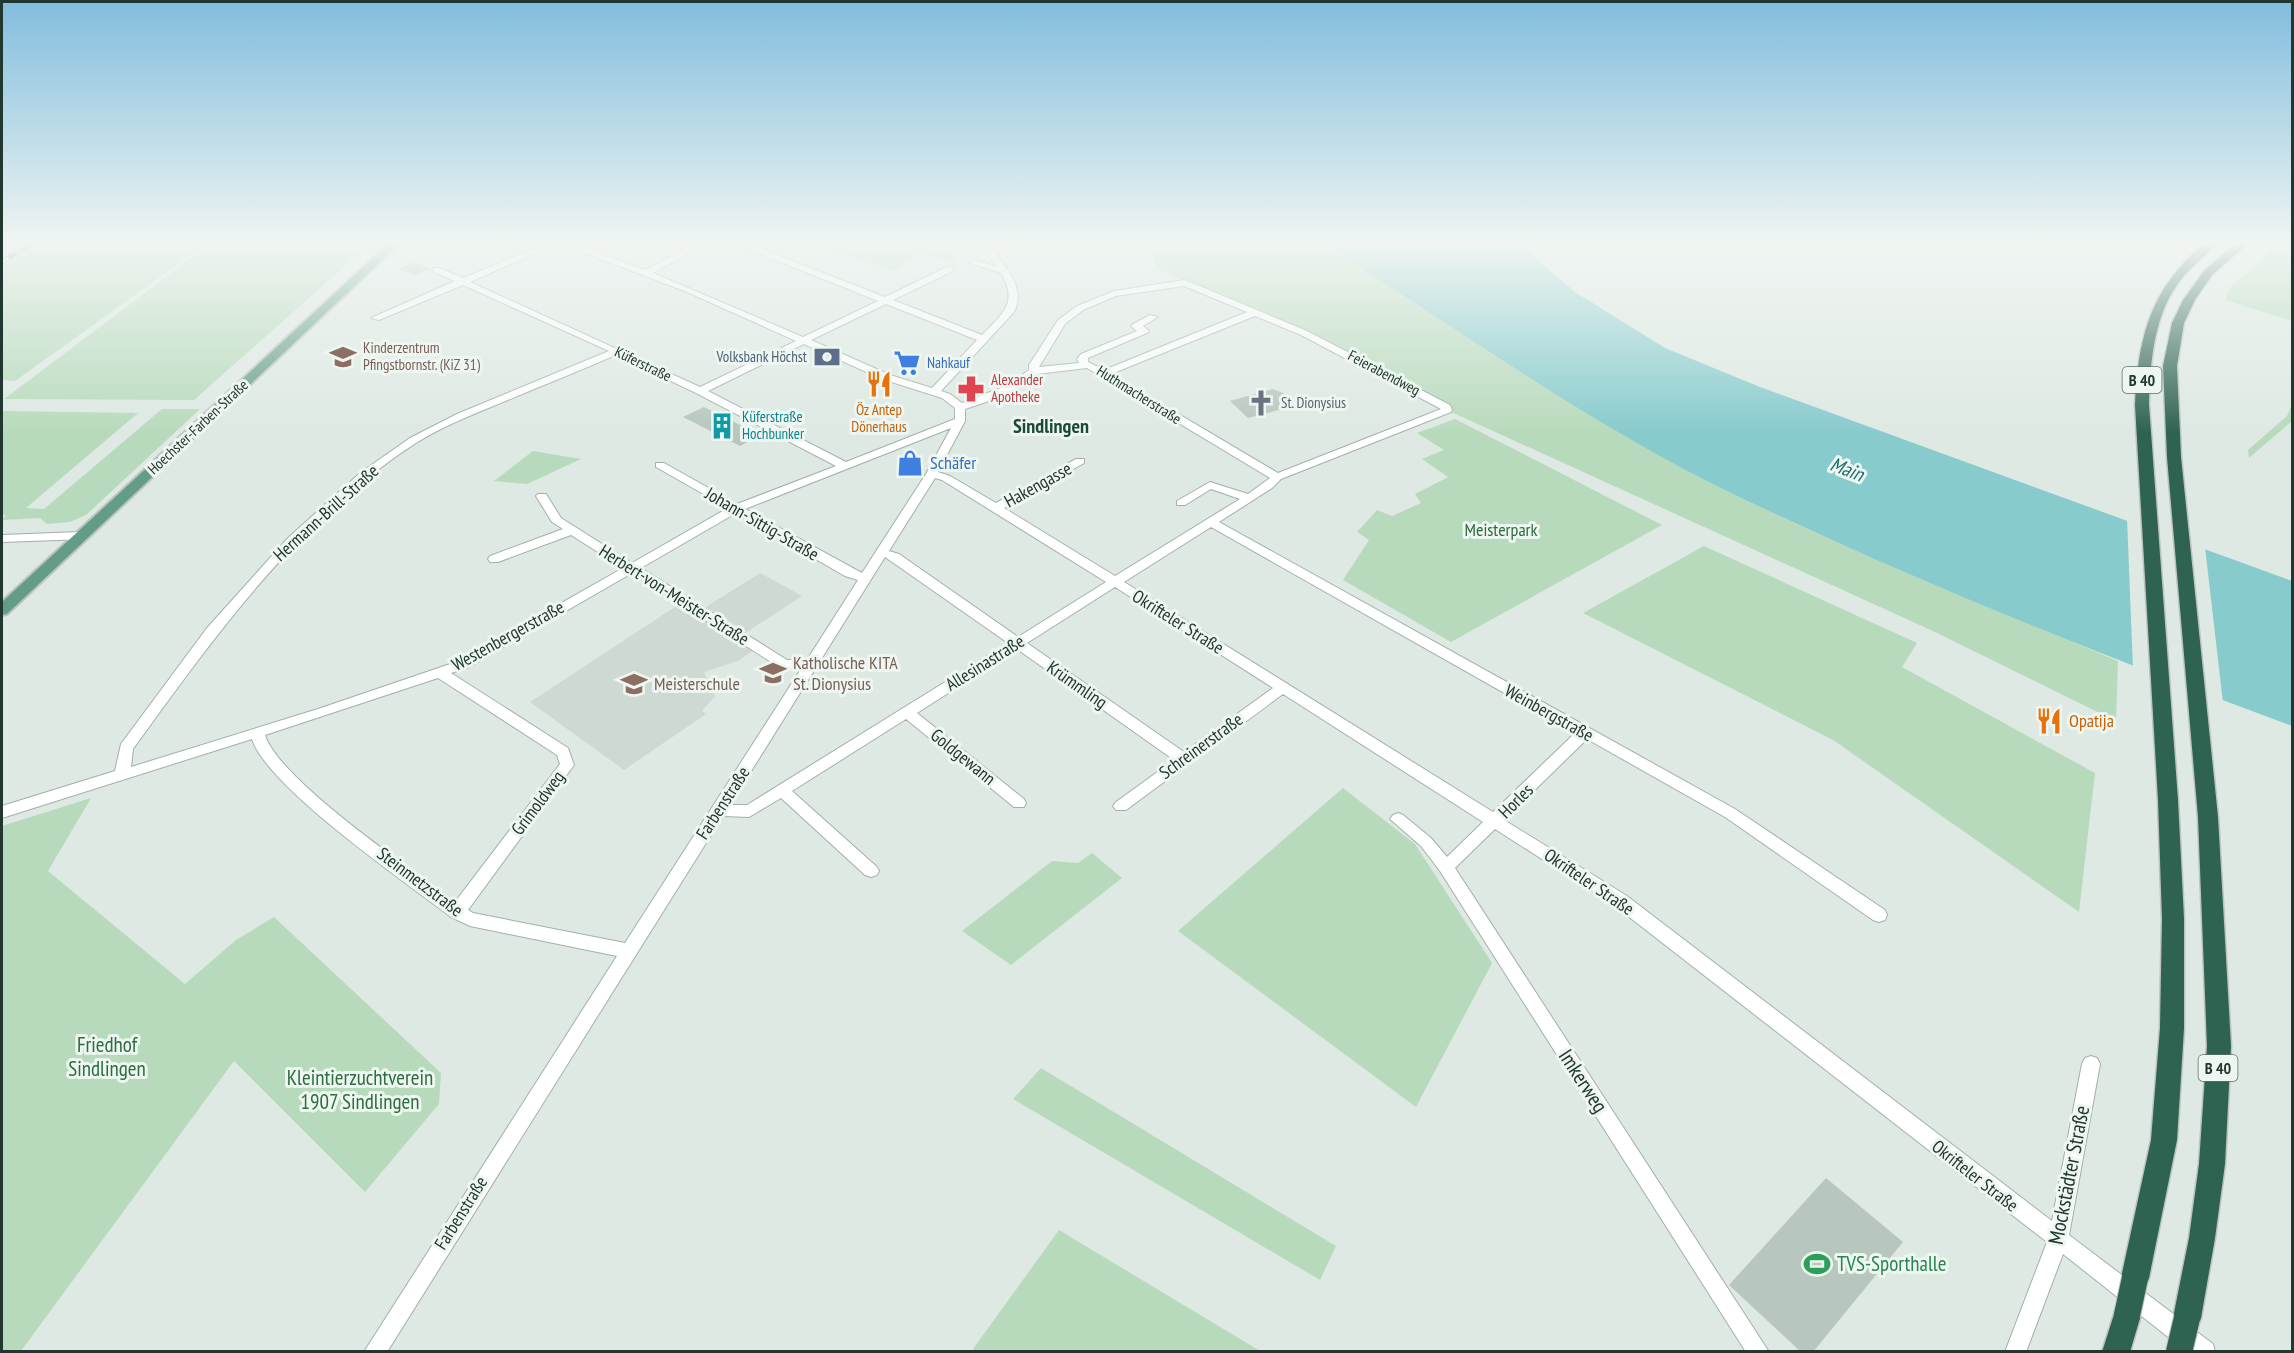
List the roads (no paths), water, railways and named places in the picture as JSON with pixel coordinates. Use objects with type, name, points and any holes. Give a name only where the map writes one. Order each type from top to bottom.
[{"type":"highway","name":"B 40","points":[[2116,1352],[2127,1315],[2164,1140],[2172,1028],[2173,919],[2168,800],[2142,386],[2149,334],[2160,307]]},
{"type":"highway","name":"B 40","points":[[2179,1352],[2202,1238],[2212,1164],[2219,1058],[2208,817],[2174,457],[2170,366],[2178,323],[2187,307]]},
{"type":"main road","name":"Hoechster-Farben-Straße","points":[[2,610],[326,307]]},
{"type":"street","points":[[376,318],[401,307]]},
{"type":"street","name":"Küferstraße","points":[[518,307],[700,391],[845,466]]},
{"type":"street","points":[[729,307],[893,380],[935,391],[951,398],[960,407]]},
{"type":"street","points":[[700,391],[871,307]]},
{"type":"street","points":[[904,307],[982,339]]},
{"type":"street","points":[[935,391],[1012,307]]},
{"type":"street","name":"Feierabendweg","points":[[1034,371],[1038,358],[1061,322],[1084,307]]},
{"type":"street","name":"Feierabendweg","points":[[1240,307],[1304,333],[1362,361],[1446,406],[1446,411]]},
{"type":"street","points":[[1105,373],[1253,313]]},
{"type":"street","points":[[1084,364],[1082,358],[1084,356],[1144,331],[1136,326],[1153,317]]},
{"type":"street","name":"Hermann-Brill-Straße","points":[[122,775],[126,748],[212,631],[292,541],[364,475],[414,440],[461,416],[616,351]]},
{"type":"street","name":"Huthmacherstraße","points":[[960,407],[1012,387],[1034,371],[1084,364],[1105,373],[1155,406],[1277,477]]},
{"type":"street","name":"Farbenstraße","points":[[374,1352],[932,474],[960,421],[960,407]]},
{"type":"street","name":"Allesinastraße","points":[[718,810],[749,811],[1268,486],[1277,477],[1446,411]]},
{"type":"street","name":"Westenbergerstraße","points":[[2,812],[464,664],[735,509],[960,421]]},
{"type":"street","name":"Hakengasse","points":[[996,508],[1080,461]]},
{"type":"street","name":"Johann-Sittig-Straße","points":[[660,465],[849,573],[866,579]]},
{"type":"street","name":"Okrifteler Straße","points":[[932,474],[940,474],[1114,581],[1621,902],[2205,1352]]},
{"type":"street","points":[[1181,503],[1210,485],[1249,498]]},
{"type":"street","name":"Herbert-von-Meister-Straße","points":[[542,496],[556,520],[784,664],[812,665]]},
{"type":"street","name":"Weinbergstraße","points":[[1211,522],[1730,813],[1879,915]]},
{"type":"street","points":[[494,560],[572,530]]},
{"type":"street","points":[[2,539],[81,536]]},
{"type":"street","name":"Krümmling","points":[[882,552],[896,557],[1183,759]]},
{"type":"street","name":"Grimoldweg","points":[[440,673],[563,752],[567,765],[457,912]]},
{"type":"street","name":"Schreinerstraße","points":[[1121,806],[1282,688]]},
{"type":"street","name":"Goldgewann","points":[[907,712],[1019,802]]},
{"type":"street","name":"Steinmetzstraße","points":[[257,732],[262,748],[292,782],[330,815],[457,912],[470,919],[628,951]]},
{"type":"street","name":"Horles","points":[[1446,867],[1584,733]]},
{"type":"street","points":[[782,791],[871,871]]},
{"type":"street","name":"Imkerweg","points":[[1398,819],[1426,842],[1446,867],[1759,1352]]},
{"type":"street","name":"Mockstädter Straße","points":[[2015,1352],[2058,1240],[2091,1064]]},
{"type":"water","name":"Main","points":[[1421,307],[1599,307],[1665,348],[1760,387],[2292,581],[2292,726],[2011,617],[1803,527],[1735,495],[1632,440]]},
{"type":"place","name":"Kinderzentrum Pfingstbornstr. (KiZ 31)","points":[[343,357]]},
{"type":"place","name":"Volksbank Höchst","points":[[827,357]]},
{"type":"place","name":"Nahkauf","points":[[907,363]]},
{"type":"place","name":"Öz Antep Dönerhaus","points":[[879,384]]},
{"type":"place","name":"Alexander Apotheke","points":[[971,389]]},
{"type":"place","name":"St. Dionysius","points":[[1261,403]]},
{"type":"place","name":"Küferstraße Hochbunker","points":[[722,426]]},
{"type":"place","name":"Schäfer","points":[[910,463]]},
{"type":"place","name":"Katholische KITA St. Dionysius","points":[[773,673]]},
{"type":"place","name":"Meisterschule","points":[[634,684]]},
{"type":"place","name":"Opatija","points":[[2049,721]]},
{"type":"place","name":"TVS-Sporthalle","points":[[1817,1264]]},
{"type":"district","name":"Sindlingen","points":[[1051,426]]},
{"type":"park label","name":"Meisterpark","points":[[1501,530]]},
{"type":"park label","name":"Friedhof Sindlingen","points":[[107,1057]]},
{"type":"park label","name":"Kleintierzuchtverein 1907 Sindlingen","points":[[360,1090]]}]
